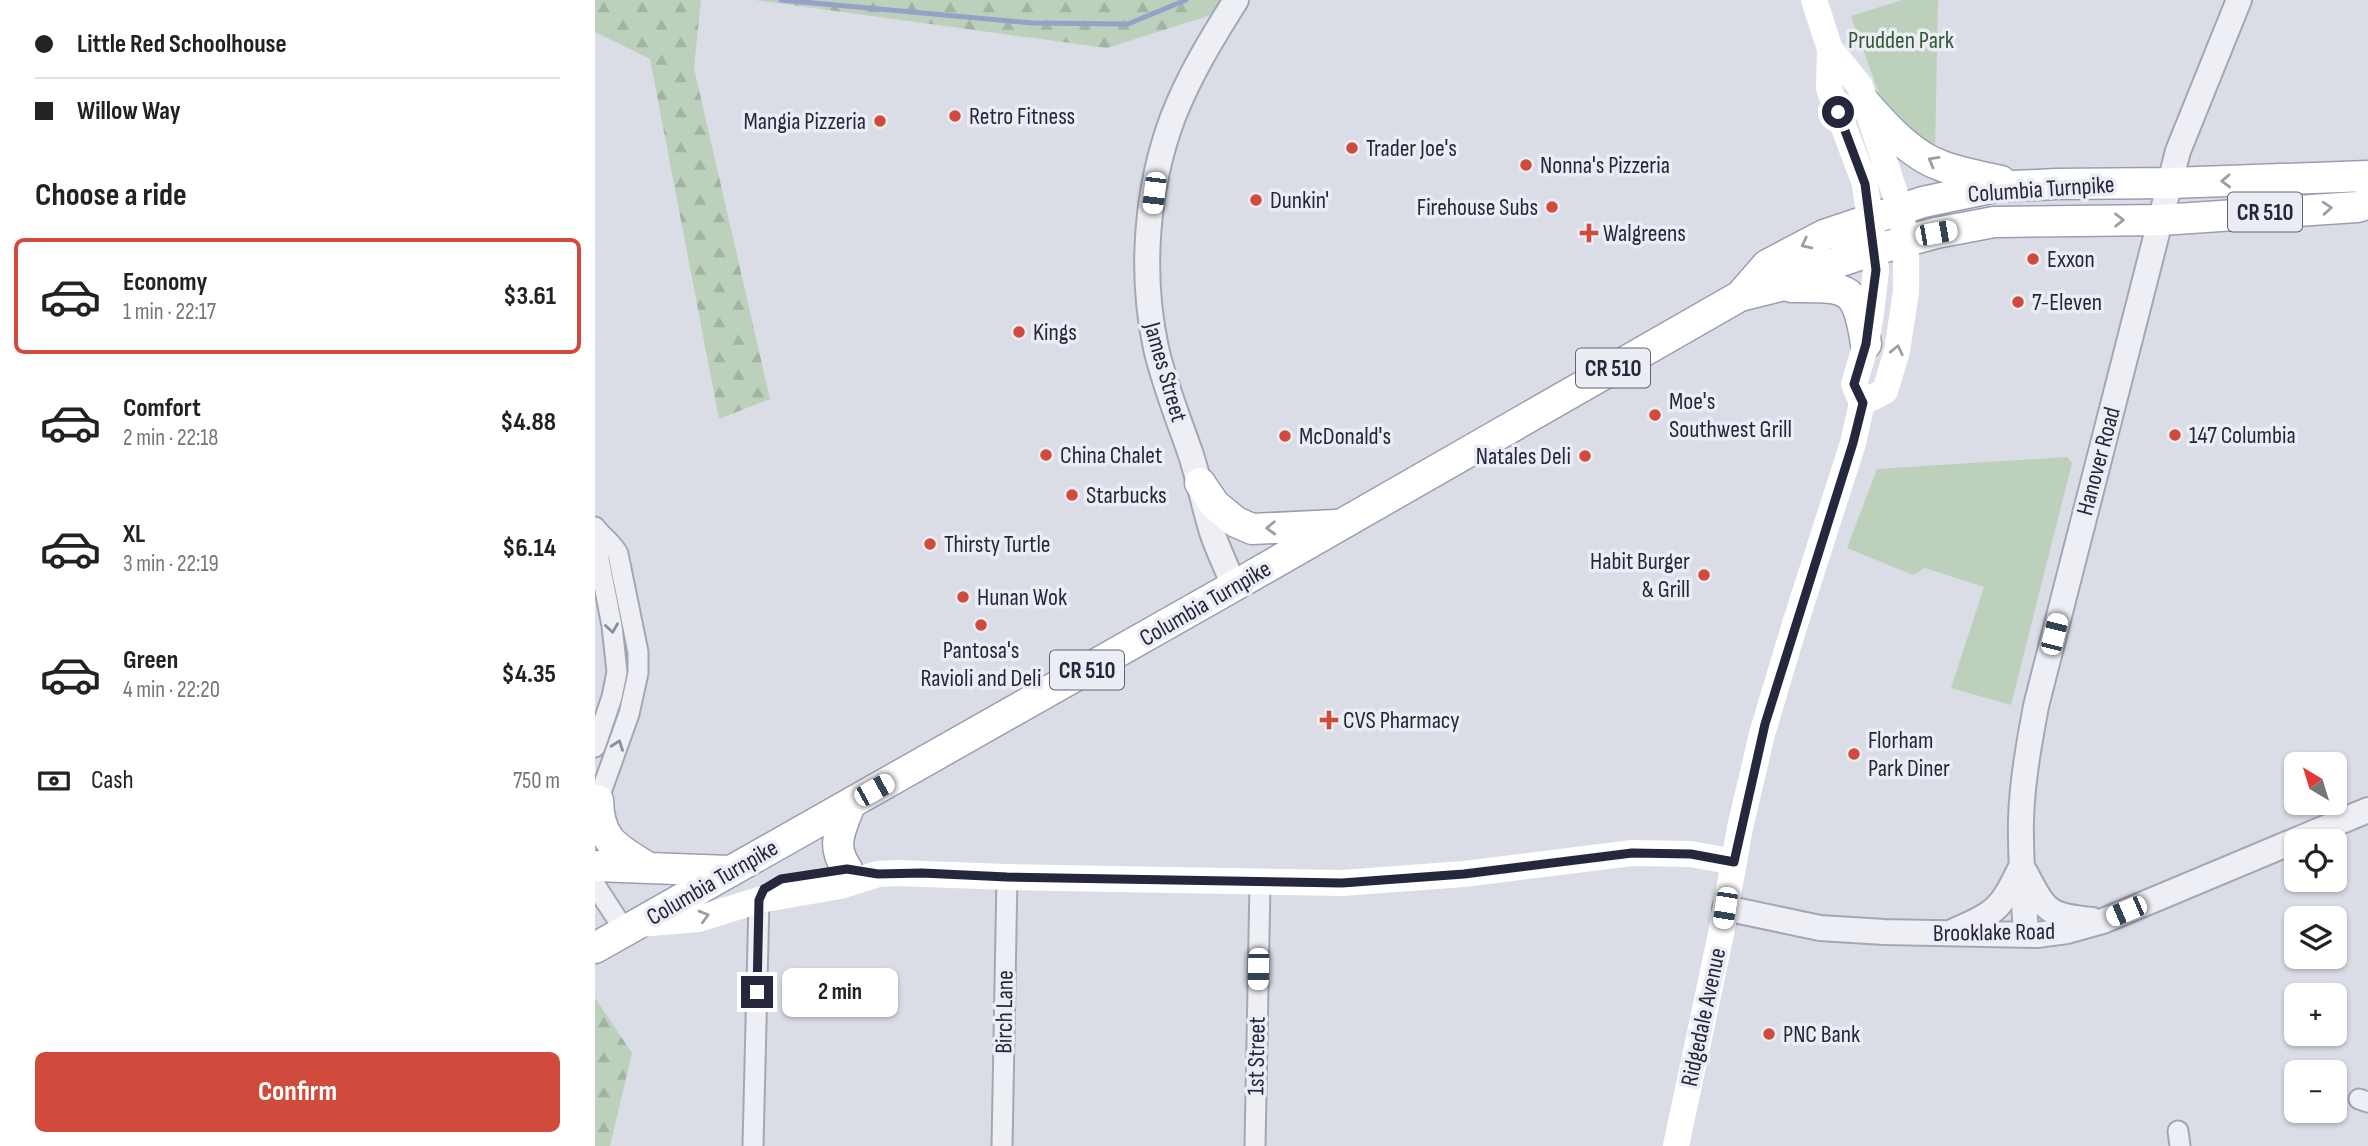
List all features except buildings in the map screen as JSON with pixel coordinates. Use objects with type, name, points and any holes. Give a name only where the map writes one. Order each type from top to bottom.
[{"type":"main road","name":"Ridgedale Avenue","points":[[1676,1146],[1765,724],[1853,443],[1863,403],[1854,384],[1866,344],[1875,273],[1874,250],[1865,184],[1829,88],[1830,49],[1814,0]]},
{"type":"main road","name":"Ridgedale Avenue","points":[[1830,49],[1860,86],[1900,209],[1906,241],[1906,292],[1897,351],[1885,390],[1863,403]]},
{"type":"main road","points":[[1865,103],[1883,124],[1911,148],[1940,166],[2022,186]]},
{"type":"main road","name":"Columbia Turnpike","points":[[1741,296],[1767,265],[1824,235],[1926,201],[2022,186],[2368,176]]},
{"type":"main road","name":"Columbia Turnpike","points":[[596,946],[1741,296],[1780,286],[1874,250],[1936,233],[1994,222],[2161,220],[2368,204]]},
{"type":"main road","points":[[1780,286],[1829,287],[1848,294],[1856,301],[1861,313],[1866,344]]},
{"type":"main road","points":[[1200,483],[1215,505],[1236,522],[1252,529],[1340,525]]},
{"type":"main road","points":[[847,869],[839,857],[837,846],[850,804]]},
{"type":"main road","points":[[596,805],[603,832],[623,852],[652,870]]},
{"type":"main road","points":[[759,900],[764,889],[781,879],[847,869],[878,874],[1342,883],[1464,874],[1632,853],[1691,854],[1734,862]]},
{"type":"main road","points":[[595,866],[729,871]]},
{"type":"main road","points":[[631,928],[698,919],[759,900],[841,886],[878,874]]},
{"type":"street","name":"James Street","points":[[1234,586],[1212,531],[1200,483],[1156,351],[1148,291],[1148,242],[1156,181],[1173,119],[1205,50],[1236,0]]},
{"type":"street","name":"Hanover Road","points":[[2026,935],[2021,818],[2035,706],[2178,152],[2239,0]]},
{"type":"street","points":[[595,747],[613,697],[617,672],[612,626],[598,554],[599,533]]},
{"type":"street","points":[[596,805],[629,714],[638,673],[638,652],[620,562],[615,546],[599,533]]},
{"type":"street","name":"Brooklake Road","points":[[1725,908],[1826,929],[2026,935],[2065,932],[2103,921],[2368,810]]},
{"type":"street","points":[[2021,866],[2039,897],[2053,913],[2103,921]]},
{"type":"street","points":[[1948,934],[1995,911],[2005,899],[2021,866]]},
{"type":"street","name":"Birch Lane","points":[[1002,1146],[1007,877]]},
{"type":"street","name":"1st Street","points":[[1255,1146],[1259,883]]},
{"type":"street","points":[[595,885],[631,928]]},
{"type":"street","points":[[753,1146],[759,900]]},
{"type":"green space","points":[[595,0],[701,0],[694,68],[770,399],[719,419],[650,59],[595,32]]},
{"type":"green space","points":[[754,0],[1240,0],[1233,8],[1107,48]]},
{"type":"green space","name":"Prudden Park","points":[[1902,0],[1938,0],[1935,154],[1913,138],[1881,99],[1851,16]]},
{"type":"green space","points":[[2067,457],[2072,463],[2011,705],[1951,688],[1984,587],[1925,568],[1913,575],[1847,548],[1877,469]]},
{"type":"green space","points":[[595,998],[632,1053],[610,1146],[595,1146]]},
{"type":"waterway","points":[[781,0],[1032,23],[1128,24],[1186,0]]},
{"type":"place","name":"Retro Fitness","points":[[955,116]]},
{"type":"place","name":"Mangia Pizzeria","points":[[880,121]]},
{"type":"place","name":"Trader Joe's","points":[[1352,148]]},
{"type":"place","name":"Nonna's Pizzeria","points":[[1526,165]]},
{"type":"place","name":"Dunkin'","points":[[1256,200]]},
{"type":"place","name":"Firehouse Subs","points":[[1552,207]]},
{"type":"place","name":"Walgreens","points":[[1589,233]]},
{"type":"place","name":"Exxon","points":[[2033,259]]},
{"type":"place","name":"7-Eleven","points":[[2018,302]]},
{"type":"place","name":"Kings","points":[[1019,332]]},
{"type":"place","name":"Moe's Southwest Grill","points":[[1655,415]]},
{"type":"place","name":"147 Columbia","points":[[2175,435]]},
{"type":"place","name":"McDonald's","points":[[1285,436]]},
{"type":"place","name":"China Chalet","points":[[1046,455]]},
{"type":"place","name":"Natales Deli","points":[[1585,456]]},
{"type":"place","name":"Starbucks","points":[[1072,495]]},
{"type":"place","name":"Thirsty Turtle","points":[[930,544]]},
{"type":"place","name":"Habit Burger & Grill","points":[[1704,575]]},
{"type":"place","name":"Hunan Wok","points":[[963,597]]},
{"type":"place","name":"Pantosa's Ravioli and Deli","points":[[981,625]]},
{"type":"place","name":"CVS Pharmacy","points":[[1329,720]]},
{"type":"place","name":"Florham Park Diner","points":[[1854,754]]},
{"type":"place","name":"PNC Bank","points":[[1769,1034]]},
{"type":"route","points":[[757,992],[759,900],[764,889],[781,879],[847,869],[878,874],[1342,883],[1464,874],[1632,853],[1691,854],[1734,862],[1765,724],[1853,443],[1863,403],[1854,384],[1866,344],[1876,270],[1865,184],[1838,112]]}]
